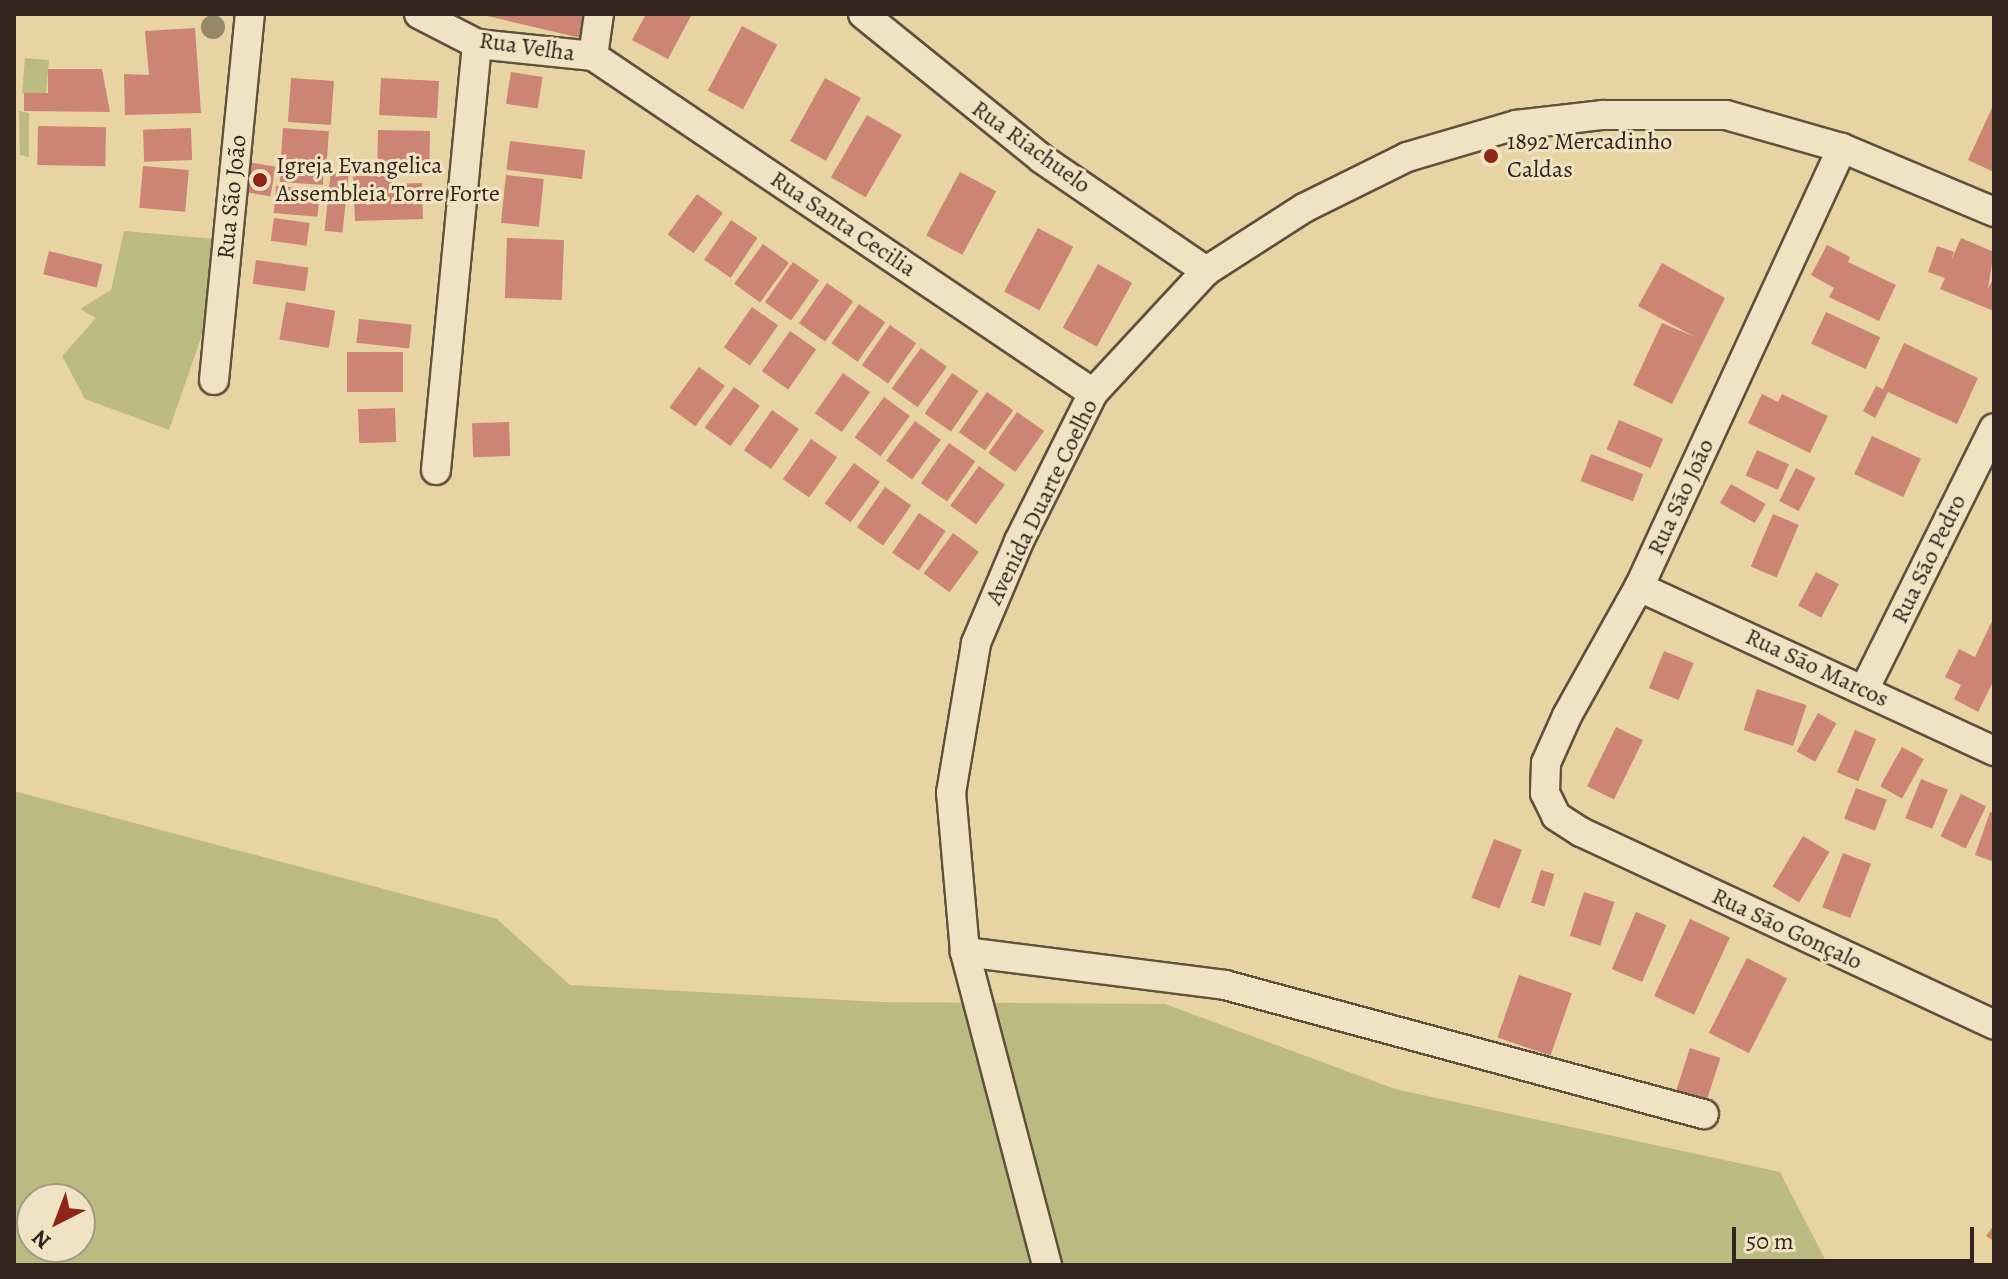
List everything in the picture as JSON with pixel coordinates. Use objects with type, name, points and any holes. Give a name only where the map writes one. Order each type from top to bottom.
[{"type":"street","name":"Rua São João","points":[[214,380],[250,14]]},
{"type":"street","name":"Rua Velha","points":[[419,14],[477,44],[593,56]]},
{"type":"street","points":[[593,56],[599,14]]},
{"type":"street","name":"Rua Riachuelo","points":[[863,14],[1042,159],[1206,271]]},
{"type":"street","points":[[436,470],[477,44]]},
{"type":"street","name":"Rua Santa Cecilia","points":[[593,56],[1093,393]]},
{"type":"street","name":"Avenida Duarte Coelho","points":[[1047,1265],[965,952],[951,793],[976,643],[1019,541],[1093,393],[1206,271],[1304,208],[1407,157],[1516,125],[1603,115],[1726,115],[1842,148],[1994,212]]},
{"type":"street","name":"Rua São João","points":[[1581,832],[1556,816],[1545,793],[1546,763],[1639,587],[1842,148]]},
{"type":"street","name":"Rua São Pedro","points":[[1864,690],[1994,428]]},
{"type":"street","name":"Rua São Marcos","points":[[1639,587],[1994,751]]},
{"type":"street","name":"Rua São Gonçalo","points":[[1581,832],[1994,1025]]},
{"type":"street","points":[[965,952],[1225,985],[1704,1114]]},
{"type":"green space","points":[[25,58],[49,60],[46,95],[22,93]]},
{"type":"green space","points":[[19,111],[29,113],[29,157],[20,155]]},
{"type":"green space","points":[[124,231],[216,239],[211,309],[169,430],[85,399],[62,356],[96,318],[80,309],[111,290]]},
{"type":"green space","points":[[14,791],[497,919],[570,985],[881,1002],[1165,1004],[1395,1089],[1780,1172],[1828,1265],[14,1265]]},
{"type":"building","points":[[587,14],[585,39],[483,15]]},
{"type":"building","points":[[646,14],[692,14],[668,59],[632,40]]},
{"type":"building","points":[[742,26],[777,45],[743,109],[708,90]]},
{"type":"building","points":[[195,28],[201,113],[125,115],[124,74],[149,75],[145,31]]},
{"type":"building","points":[[48,69],[102,69],[110,112],[24,111],[24,93],[48,93]]},
{"type":"building","points":[[511,72],[543,77],[538,109],[506,104]]},
{"type":"building","points":[[291,78],[334,81],[331,125],[288,122]]},
{"type":"building","points":[[381,78],[439,81],[437,118],[379,115]]},
{"type":"building","points":[[825,78],[861,98],[826,161],[790,141]]},
{"type":"building","points":[[1994,109],[1994,172],[1968,160]]},
{"type":"building","points":[[867,115],[902,135],[866,197],[831,177]]},
{"type":"building","points":[[38,126],[106,127],[105,166],[37,165]]},
{"type":"building","points":[[191,128],[192,160],[144,162],[143,130]]},
{"type":"building","points":[[283,128],[329,131],[327,162],[281,159]]},
{"type":"building","points":[[378,130],[430,131],[429,166],[377,165]]},
{"type":"building","points":[[510,141],[585,150],[582,179],[506,170]]},
{"type":"building","name":"Igreja Evangelica Assembleia Torre Forte","points":[[248,162],[276,167],[270,196],[243,192]]},
{"type":"building","points":[[143,166],[189,170],[185,212],[139,208]]},
{"type":"building","points":[[281,166],[324,169],[323,185],[280,182]]},
{"type":"building","points":[[331,170],[349,172],[343,233],[325,231]]},
{"type":"building","points":[[960,172],[996,191],[962,255],[926,236]]},
{"type":"building","points":[[392,175],[392,184],[422,183],[423,219],[355,221],[353,176]]},
{"type":"building","points":[[506,175],[544,179],[539,227],[501,223]]},
{"type":"building","points":[[276,186],[320,190],[317,217],[274,213]]},
{"type":"building","points":[[697,194],[723,213],[693,253],[668,234]]},
{"type":"building","points":[[274,218],[310,223],[306,246],[271,241]]},
{"type":"building","points":[[731,220],[758,238],[731,278],[704,260]]},
{"type":"building","points":[[1038,228],[1073,247],[1040,310],[1004,292]]},
{"type":"building","points":[[507,238],[564,240],[562,300],[505,298]]},
{"type":"building","points":[[1961,238],[1994,252],[1988,288],[1994,278],[1994,311],[1940,289],[1945,278],[1928,272],[1937,246],[1954,252],[1951,261]]},
{"type":"building","points":[[763,244],[789,263],[760,302],[734,284]]},
{"type":"building","points":[[1827,245],[1850,257],[1848,262],[1896,285],[1879,321],[1829,297],[1834,288],[1811,275]]},
{"type":"building","points":[[49,251],[102,264],[97,288],[43,274]]},
{"type":"building","points":[[256,260],[308,267],[305,291],[253,284]]},
{"type":"building","points":[[793,262],[819,280],[791,320],[765,302]]},
{"type":"building","points":[[1662,263],[1725,298],[1672,404],[1633,385],[1662,323],[1695,337],[1638,306]]},
{"type":"building","points":[[1098,264],[1132,283],[1097,347],[1063,328]]},
{"type":"building","points":[[827,283],[853,301],[825,341],[799,323]]},
{"type":"building","points":[[286,302],[335,311],[329,348],[279,339]]},
{"type":"building","points":[[859,304],[885,322],[858,362],[831,343]]},
{"type":"building","points":[[752,307],[778,325],[750,365],[724,347]]},
{"type":"building","points":[[1826,312],[1880,337],[1866,369],[1811,344]]},
{"type":"building","points":[[359,319],[412,325],[409,348],[356,343]]},
{"type":"building","points":[[890,325],[916,343],[888,383],[862,365]]},
{"type":"building","points":[[790,331],[816,349],[788,389],[762,371]]},
{"type":"building","points":[[1904,343],[1978,378],[1957,424],[1888,392],[1875,418],[1863,411],[1876,386],[1883,389]]},
{"type":"building","points":[[921,348],[947,367],[917,407],[892,388]]},
{"type":"building","points":[[347,352],[403,352],[403,392],[347,392]]},
{"type":"building","points":[[699,367],[725,386],[695,426],[670,407]]},
{"type":"building","points":[[843,373],[870,392],[842,432],[815,413]]},
{"type":"building","points":[[952,373],[979,391],[951,432],[925,414]]},
{"type":"building","points":[[734,387],[760,406],[730,446],[705,427]]},
{"type":"building","points":[[987,392],[1013,410],[985,450],[959,432]]},
{"type":"building","points":[[1762,394],[1778,402],[1782,394],[1828,416],[1810,453],[1748,423]]},
{"type":"building","points":[[884,397],[910,416],[880,456],[855,437]]},
{"type":"building","points":[[395,408],[396,442],[359,443],[358,409]]},
{"type":"building","points":[[772,410],[799,429],[771,469],[744,450]]},
{"type":"building","points":[[1017,412],[1044,431],[1015,472],[988,453]]},
{"type":"building","points":[[1619,420],[1663,439],[1651,468],[1606,449]]},
{"type":"building","points":[[915,421],[941,440],[912,479],[886,461]]},
{"type":"building","points":[[509,422],[510,456],[473,457],[472,423]]},
{"type":"building","points":[[1872,436],[1921,459],[1903,497],[1854,474]]},
{"type":"building","points":[[811,439],[837,457],[809,497],[783,479]]},
{"type":"building","points":[[949,443],[975,461],[947,501],[921,483]]},
{"type":"building","points":[[1757,450],[1789,464],[1778,490],[1746,476]]},
{"type":"building","points":[[1591,454],[1643,474],[1633,501],[1581,481]]},
{"type":"building","points":[[854,463],[880,482],[850,522],[825,503]]},
{"type":"building","points":[[979,466],[1005,485],[976,524],[950,506]]},
{"type":"building","points":[[1796,468],[1816,478],[1799,511],[1779,501]]},
{"type":"building","points":[[1731,484],[1766,504],[1755,523],[1720,503]]},
{"type":"building","points":[[885,487],[911,505],[883,545],[857,527]]},
{"type":"building","points":[[919,513],[946,531],[919,571],[892,553]]},
{"type":"building","points":[[1773,514],[1799,525],[1777,577],[1751,566]]},
{"type":"building","points":[[953,533],[979,552],[949,592],[924,573]]},
{"type":"building","points":[[1816,572],[1839,584],[1821,618],[1798,606]]},
{"type":"building","points":[[1994,617],[1994,680],[1978,712],[1954,699],[1961,685],[1945,677],[1959,649],[1975,657]]},
{"type":"building","points":[[1664,651],[1694,663],[1679,700],[1649,688]]},
{"type":"building","points":[[1757,689],[1806,705],[1793,746],[1744,730]]},
{"type":"building","points":[[1818,713],[1836,723],[1815,762],[1797,751]]},
{"type":"building","points":[[1616,727],[1643,740],[1614,799],[1587,786]]},
{"type":"building","points":[[1855,730],[1876,739],[1858,781],[1837,772]]},
{"type":"building","points":[[1902,747],[1924,759],[1902,798],[1880,786]]},
{"type":"building","points":[[1921,779],[1948,790],[1932,829],[1905,818]]},
{"type":"building","points":[[1856,788],[1887,800],[1875,831],[1844,819]]},
{"type":"building","points":[[1961,794],[1986,806],[1966,849],[1940,836]]},
{"type":"building","points":[[1990,812],[1994,813],[1994,862],[1975,855]]},
{"type":"building","points":[[1803,836],[1830,852],[1799,903],[1773,887]]},
{"type":"building","points":[[1494,839],[1522,850],[1499,909],[1471,898]]},
{"type":"building","points":[[1843,853],[1871,864],[1850,918],[1822,907]]},
{"type":"building","points":[[1541,870],[1554,874],[1544,907],[1531,903]]},
{"type":"building","points":[[1584,892],[1614,902],[1600,946],[1570,936]]},
{"type":"building","points":[[1636,912],[1666,925],[1642,982],[1612,969]]},
{"type":"building","points":[[1690,919],[1730,938],[1694,1015],[1654,996]]},
{"type":"building","points":[[1747,958],[1787,978],[1749,1053],[1709,1033]]},
{"type":"building","points":[[1519,975],[1572,993],[1550,1056],[1498,1037]]},
{"type":"building","points":[[1690,1048],[1720,1058],[1707,1101],[1676,1091]]},
{"type":"building","points":[[1994,1225],[1994,1241],[1986,1236]]},
{"type":"place","name":"1892 Mercadinho Caldas","points":[[1491,156]]},
{"type":"place","name":"Igreja Evangelica Assembleia Torre Forte","points":[[260,180]]}]
